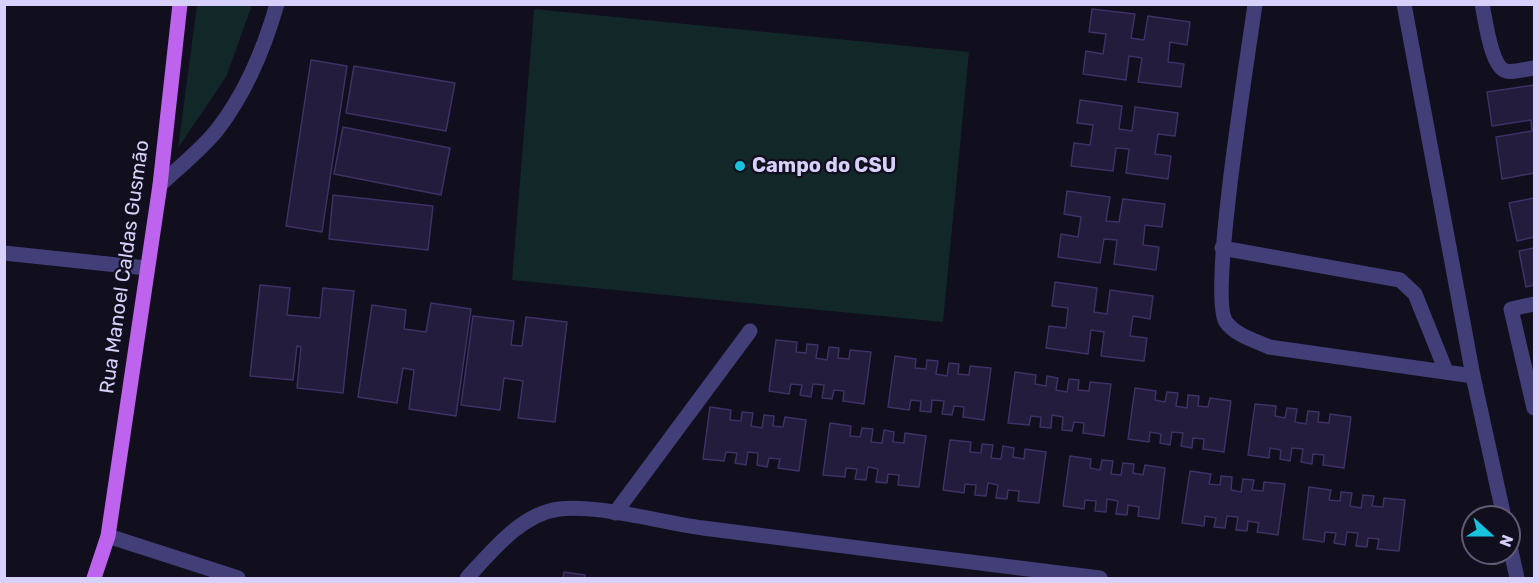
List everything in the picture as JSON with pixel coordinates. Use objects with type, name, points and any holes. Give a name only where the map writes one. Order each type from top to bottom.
[{"type":"main road","name":"Rua Manoel Caldas Gusmão","points":[[94,579],[108,536],[160,185],[180,4]]},
{"type":"street","points":[[160,185],[216,132],[235,104],[252,73],[277,4]]},
{"type":"street","points":[[1255,4],[1222,248],[1222,311],[1226,322],[1245,336],[1269,347],[1473,376]]},
{"type":"street","points":[[1404,4],[1473,376],[1501,505]]},
{"type":"street","points":[[1482,4],[1494,57],[1499,67],[1506,72],[1534,68]]},
{"type":"street","points":[[1222,248],[1400,280],[1414,294],[1446,371]]},
{"type":"street","points":[[4,253],[146,268]]},
{"type":"street","points":[[1534,304],[1511,309],[1534,408]]},
{"type":"street","points":[[615,513],[750,331]]},
{"type":"street","points":[[467,579],[513,531],[540,514],[561,509],[615,513],[699,527],[1100,579]]},
{"type":"street","points":[[108,536],[238,579]]},
{"type":"green space","points":[[197,5],[252,5],[226,77],[178,148]]},
{"type":"green space","name":"Campo do CSU","points":[[534,9],[969,52],[943,322],[512,280]]},
{"type":"building","points":[[1092,9],[1135,14],[1131,38],[1144,40],[1148,16],[1190,22],[1187,45],[1170,42],[1168,62],[1184,64],[1181,87],[1138,82],[1142,58],[1129,56],[1126,80],[1083,74],[1086,51],[1103,54],[1106,34],[1089,32]]},
{"type":"building","points":[[311,60],[347,66],[322,232],[286,226]]},
{"type":"building","points":[[354,66],[455,83],[446,131],[346,113]]},
{"type":"building","points":[[1534,85],[1534,173],[1502,179],[1496,137],[1532,131],[1531,120],[1492,126],[1487,92]]},
{"type":"building","points":[[1080,100],[1122,106],[1119,129],[1132,131],[1135,107],[1178,113],[1175,136],[1158,134],[1155,154],[1171,156],[1168,179],[1126,173],[1129,149],[1116,148],[1113,171],[1071,166],[1074,143],[1090,145],[1093,125],[1077,123]]},
{"type":"building","points":[[343,127],[450,148],[441,195],[334,174]]},
{"type":"building","points":[[1067,191],[1110,197],[1106,221],[1119,222],[1123,199],[1165,204],[1162,227],[1145,225],[1143,245],[1159,247],[1156,270],[1114,264],[1117,240],[1104,239],[1100,263],[1058,257],[1061,234],[1078,237],[1081,217],[1064,214]]},
{"type":"building","points":[[333,195],[433,206],[428,250],[329,239]]},
{"type":"building","points":[[1534,198],[1534,237],[1517,241],[1509,203]]},
{"type":"building","points":[[1534,248],[1534,285],[1526,287],[1519,251]]},
{"type":"building","points":[[1055,282],[1097,288],[1094,312],[1107,314],[1110,290],[1153,296],[1150,319],[1133,316],[1130,336],[1147,338],[1144,361],[1101,356],[1104,332],[1091,330],[1088,354],[1046,348],[1049,326],[1066,328],[1068,308],[1052,306]]},
{"type":"building","points":[[260,285],[290,288],[287,315],[320,318],[323,288],[354,291],[343,393],[297,388],[301,347],[297,346],[293,380],[250,376]]},
{"type":"building","points":[[431,303],[471,309],[456,416],[409,409],[414,370],[403,368],[397,403],[358,397],[372,305],[406,310],[404,329],[426,332]]},
{"type":"building","points":[[473,316],[514,321],[511,345],[522,346],[526,317],[567,322],[555,422],[518,418],[523,381],[504,378],[500,410],[461,405]]},
{"type":"building","points":[[776,340],[797,342],[796,352],[806,353],[807,344],[818,345],[816,358],[827,360],[829,347],[839,348],[838,358],[849,359],[850,350],[871,352],[864,404],[843,401],[844,391],[834,390],[832,399],[822,398],[824,385],[813,384],[811,397],[800,395],[802,385],[791,384],[789,394],[769,391]]},
{"type":"building","points":[[895,356],[916,359],[915,368],[926,369],[927,360],[938,361],[936,374],[947,376],[949,363],[959,364],[958,374],[969,375],[970,366],[991,368],[984,420],[963,417],[964,407],[954,406],[952,415],[942,414],[944,401],[932,400],[931,412],[920,411],[921,401],[911,400],[909,410],[888,407]]},
{"type":"building","points":[[1015,372],[1036,375],[1035,384],[1046,386],[1047,376],[1058,378],[1056,390],[1067,392],[1069,379],[1079,380],[1078,390],[1089,391],[1090,382],[1111,384],[1104,436],[1083,433],[1084,423],[1074,422],[1072,431],[1062,430],[1063,417],[1052,415],[1051,428],[1040,427],[1041,417],[1031,416],[1029,425],[1008,423]]},
{"type":"building","points":[[1135,388],[1156,391],[1155,400],[1165,402],[1167,392],[1178,393],[1176,406],[1187,408],[1188,395],[1199,396],[1198,406],[1208,407],[1210,398],[1231,401],[1224,452],[1203,449],[1204,439],[1193,438],[1192,448],[1181,446],[1183,433],[1172,432],[1170,445],[1160,443],[1161,434],[1150,432],[1149,442],[1128,439]]},
{"type":"building","points":[[1255,404],[1276,406],[1275,416],[1285,418],[1287,408],[1297,409],[1295,422],[1306,424],[1308,411],[1319,412],[1318,422],[1329,423],[1330,414],[1351,417],[1344,468],[1323,465],[1324,455],[1313,454],[1312,464],[1301,462],[1303,449],[1292,448],[1290,461],[1280,459],[1281,450],[1270,448],[1269,458],[1248,455]]},
{"type":"building","points":[[710,407],[731,410],[730,420],[741,421],[742,412],[753,413],[751,426],[762,428],[764,415],[774,416],[773,426],[783,427],[785,417],[806,420],[799,471],[778,468],[780,459],[769,458],[767,467],[757,465],[758,453],[748,452],[746,465],[735,463],[737,453],[726,452],[724,461],[703,459]]},
{"type":"building","points":[[830,423],[851,426],[850,436],[860,437],[862,428],[873,429],[871,442],[882,443],[884,430],[894,432],[893,442],[904,443],[905,433],[926,436],[919,487],[898,485],[899,475],[888,474],[887,483],[876,482],[878,469],[868,467],[866,480],[855,479],[857,469],[846,468],[845,477],[823,475]]},
{"type":"building","points":[[950,440],[971,442],[970,452],[981,453],[982,444],[993,445],[991,458],[1001,459],[1003,446],[1014,448],[1013,457],[1024,459],[1025,449],[1046,452],[1039,503],[1018,501],[1019,491],[1008,490],[1007,499],[996,498],[998,485],[988,483],[986,496],[975,495],[976,485],[965,484],[964,493],[943,490]]},
{"type":"building","points":[[1070,456],[1091,459],[1090,468],[1100,470],[1102,460],[1113,461],[1111,474],[1121,475],[1123,463],[1134,464],[1133,473],[1143,475],[1145,465],[1165,468],[1159,519],[1138,516],[1139,507],[1128,505],[1127,515],[1116,514],[1118,501],[1107,499],[1106,512],[1095,511],[1096,501],[1085,500],[1084,509],[1063,506]]},
{"type":"building","points":[[1190,471],[1211,474],[1209,484],[1220,485],[1221,476],[1232,477],[1231,490],[1241,492],[1243,479],[1254,480],[1252,490],[1263,491],[1264,482],[1285,484],[1278,535],[1257,532],[1259,523],[1248,521],[1247,531],[1236,530],[1238,517],[1227,516],[1225,528],[1214,527],[1216,518],[1205,516],[1204,526],[1182,523]]},
{"type":"building","points":[[1309,487],[1331,490],[1329,500],[1340,501],[1341,492],[1352,493],[1350,506],[1361,508],[1363,495],[1374,496],[1372,506],[1383,507],[1384,498],[1405,500],[1399,551],[1377,549],[1379,539],[1368,538],[1367,547],[1356,546],[1358,533],[1347,532],[1345,545],[1334,543],[1336,533],[1325,532],[1324,542],[1303,539]]},
{"type":"building","points":[[564,572],[585,575],[584,578],[563,578]]},
{"type":"place","name":"Campo do CSU","points":[[740,166]]}]
